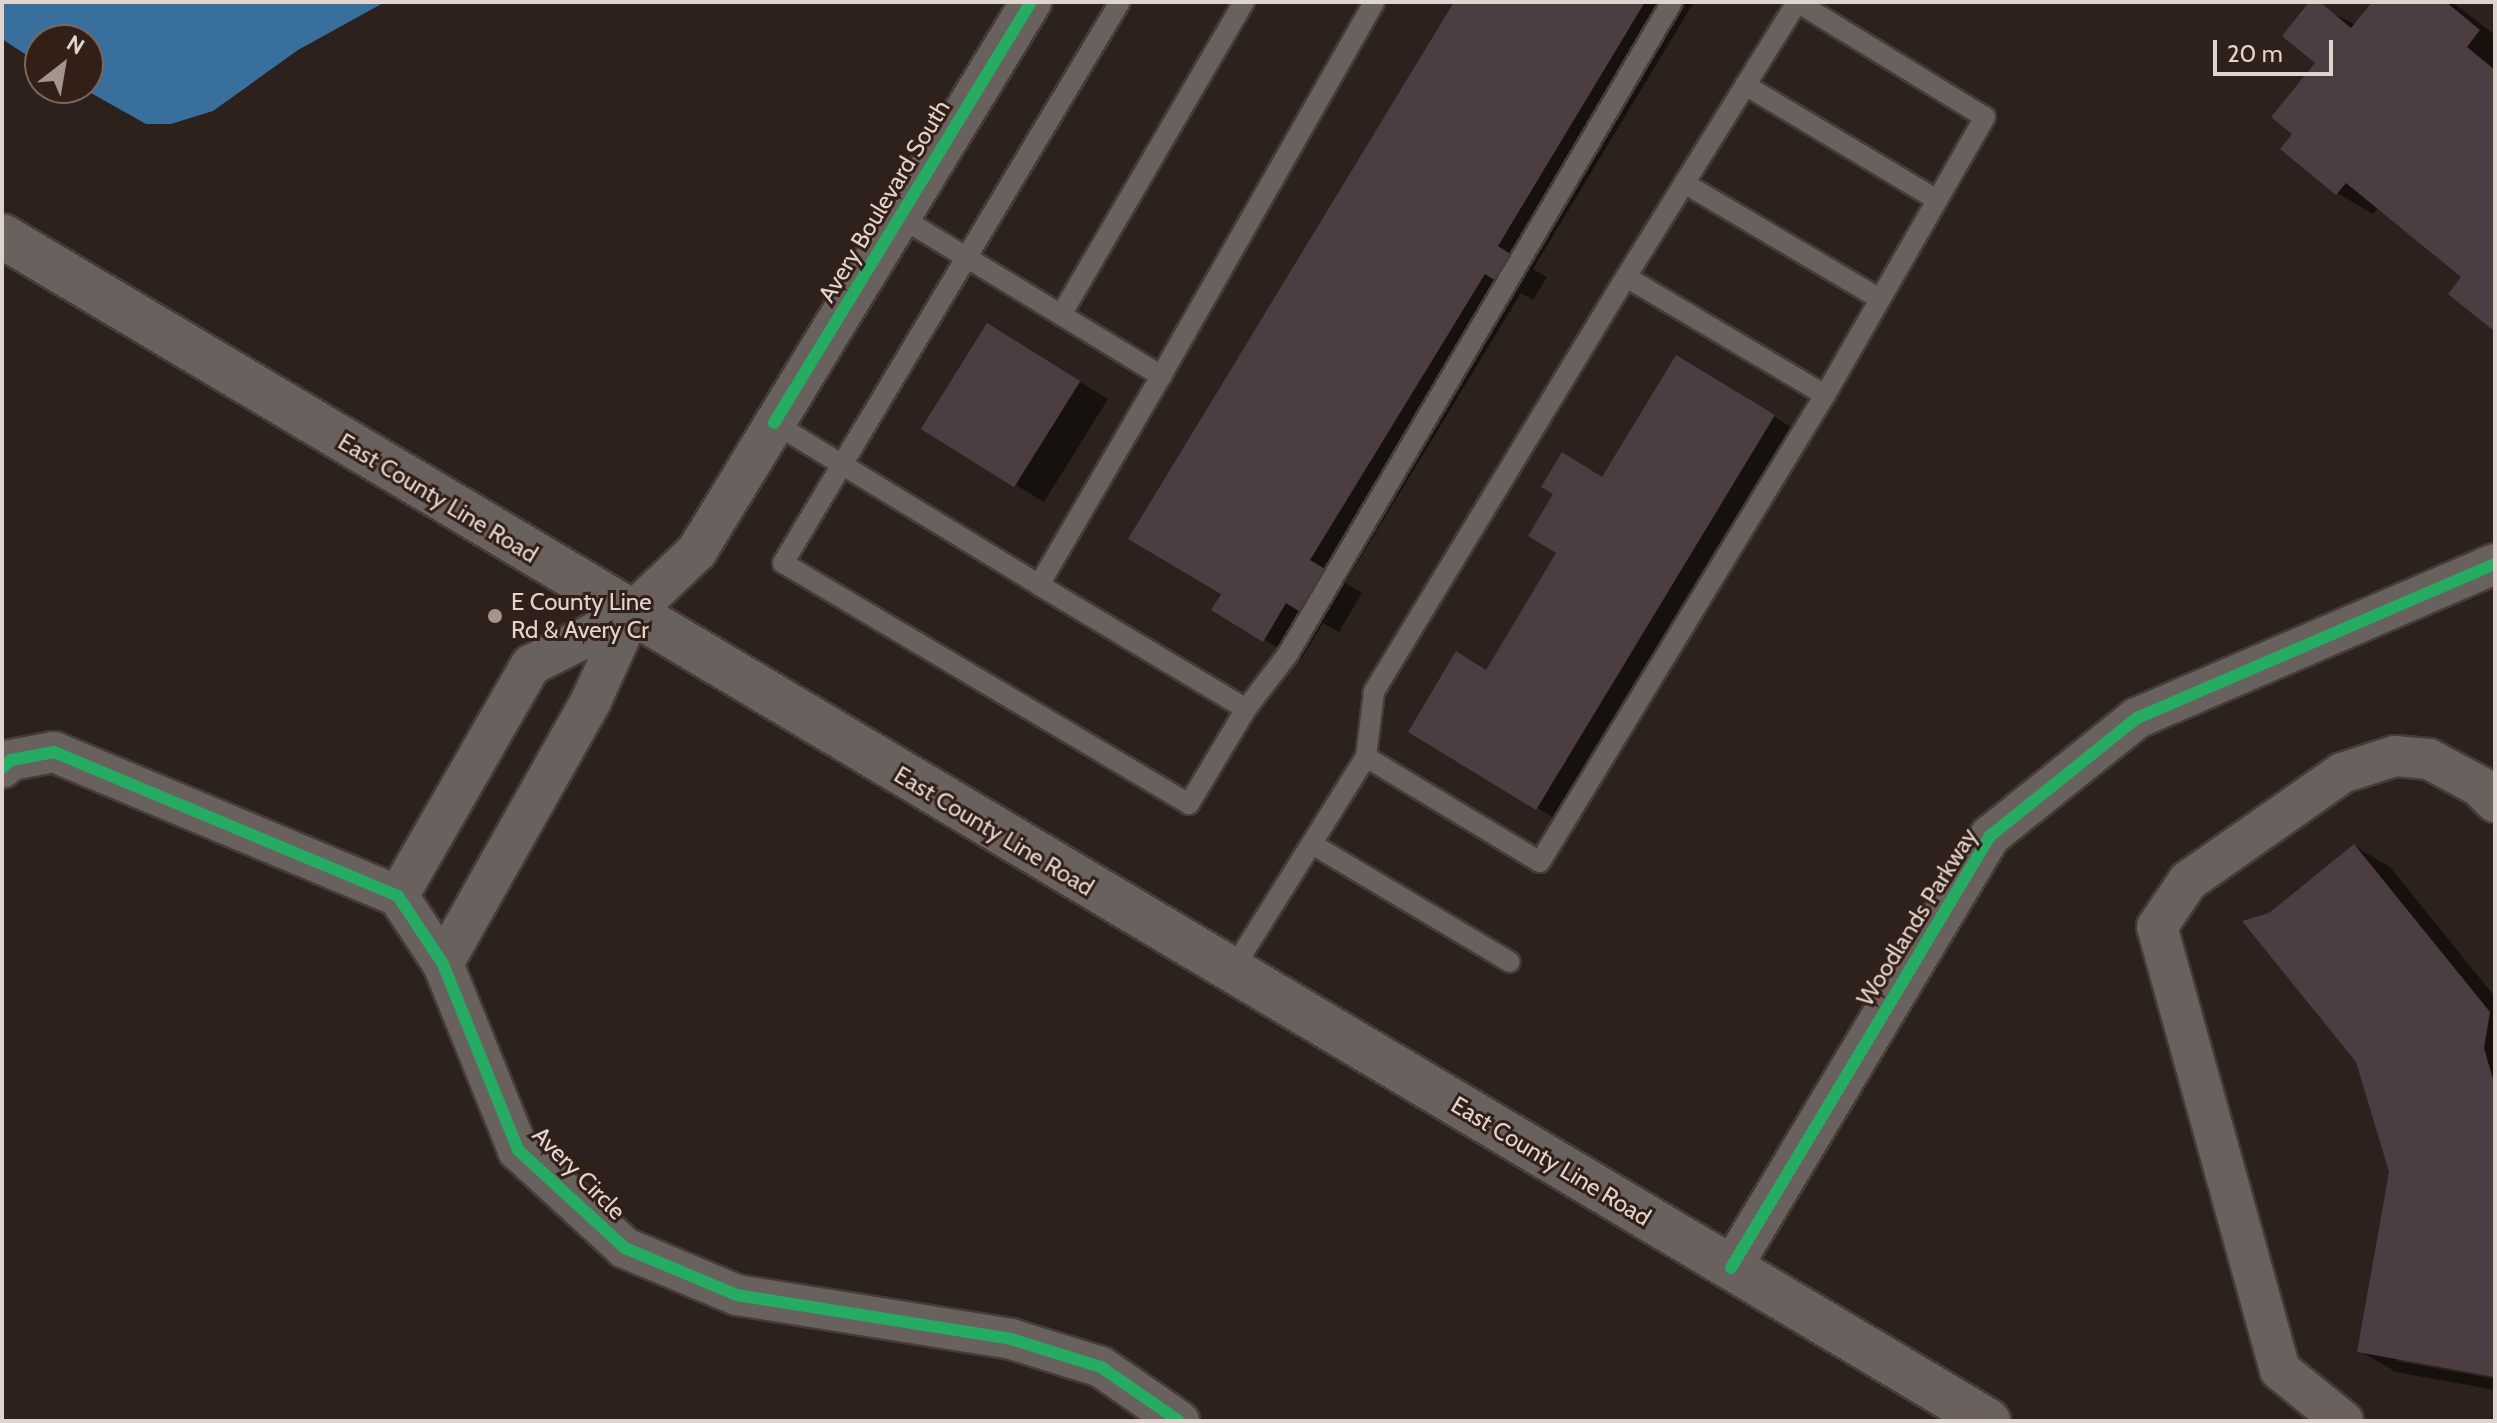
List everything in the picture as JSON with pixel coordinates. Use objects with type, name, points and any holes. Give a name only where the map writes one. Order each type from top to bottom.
[{"type":"main road","name":"East County Line Road","points":[[2,236],[630,615],[1988,1421]]},
{"type":"street","name":"Avery Boulevard South","points":[[630,615],[697,551],[1031,2]]},
{"type":"street","name":"Woodlands Parkway","points":[[1731,1268],[1990,836],[2137,718],[2495,564]]},
{"type":"street","points":[[2,768],[11,760],[54,752],[398,896],[531,665],[630,615]]},
{"type":"street","points":[[443,964],[591,701],[630,615]]},
{"type":"street","points":[[2343,1421],[2280,1370],[2157,927],[2188,881],[2342,773],[2395,756],[2429,759],[2479,786],[2495,802]]},
{"type":"street","name":"Avery Circle","points":[[398,896],[443,964],[518,1150],[625,1248],[737,1295],[1011,1339],[1101,1367],[1179,1421]]},
{"type":"lane","points":[[1120,2],[783,563],[1189,804],[1246,709],[1288,654],[1672,2]]},
{"type":"lane","points":[[1061,315],[1244,2]]},
{"type":"lane","points":[[1039,585],[1374,2]]},
{"type":"lane","points":[[1231,972],[1366,757],[1374,692],[1797,2],[1985,117],[1825,395],[1540,862],[1366,757]]},
{"type":"lane","points":[[1745,85],[1937,200]]},
{"type":"lane","points":[[1684,183],[1880,299]]},
{"type":"lane","points":[[900,217],[1161,376]]},
{"type":"lane","points":[[1626,277],[1825,395]]},
{"type":"lane","points":[[774,423],[1246,709]]},
{"type":"lane","points":[[1312,844],[1510,962]]},
{"type":"water","points":[[2,2],[385,2],[298,50],[213,111],[171,124],[146,124],[104,100],[104,24],[24,24],[24,53],[2,39]]},
{"type":"building","points":[[1454,2],[1645,2],[1498,246],[1512,255],[1496,281],[1485,274],[1310,560],[1327,570],[1302,613],[1286,603],[1263,642],[1211,610],[1221,594],[1128,539]]},
{"type":"building","points":[[2309,2],[2320,2],[2351,28],[2372,2],[2446,2],[2480,30],[2467,47],[2495,70],[2495,332],[2448,294],[2461,277],[2346,183],[2336,195],[2280,149],[2292,134],[2271,117],[2315,63],[2282,36]]},
{"type":"building","points":[[987,323],[1080,381],[1014,487],[921,429]]},
{"type":"building","points":[[1676,355],[1775,415],[1536,810],[1408,732],[1456,651],[1486,670],[1556,553],[1528,536],[1553,494],[1541,487],[1562,452],[1602,477]]},
{"type":"building","points":[[2354,844],[2490,1012],[2484,1048],[2495,1086],[2495,1377],[2357,1352],[2389,1172],[2356,1062],[2242,921],[2269,913]]},
{"type":"cycle path","points":[[774,423],[1031,2]]},
{"type":"cycle path","points":[[1731,1268],[1990,836],[2137,718],[2495,564]]},
{"type":"cycle path","points":[[2,768],[11,760],[54,752],[398,896],[443,964],[518,1150],[625,1248],[737,1295],[1011,1339],[1101,1367],[1179,1421]]},
{"type":"place","name":"E County Line Rd & Avery Cr","points":[[495,616]]}]
